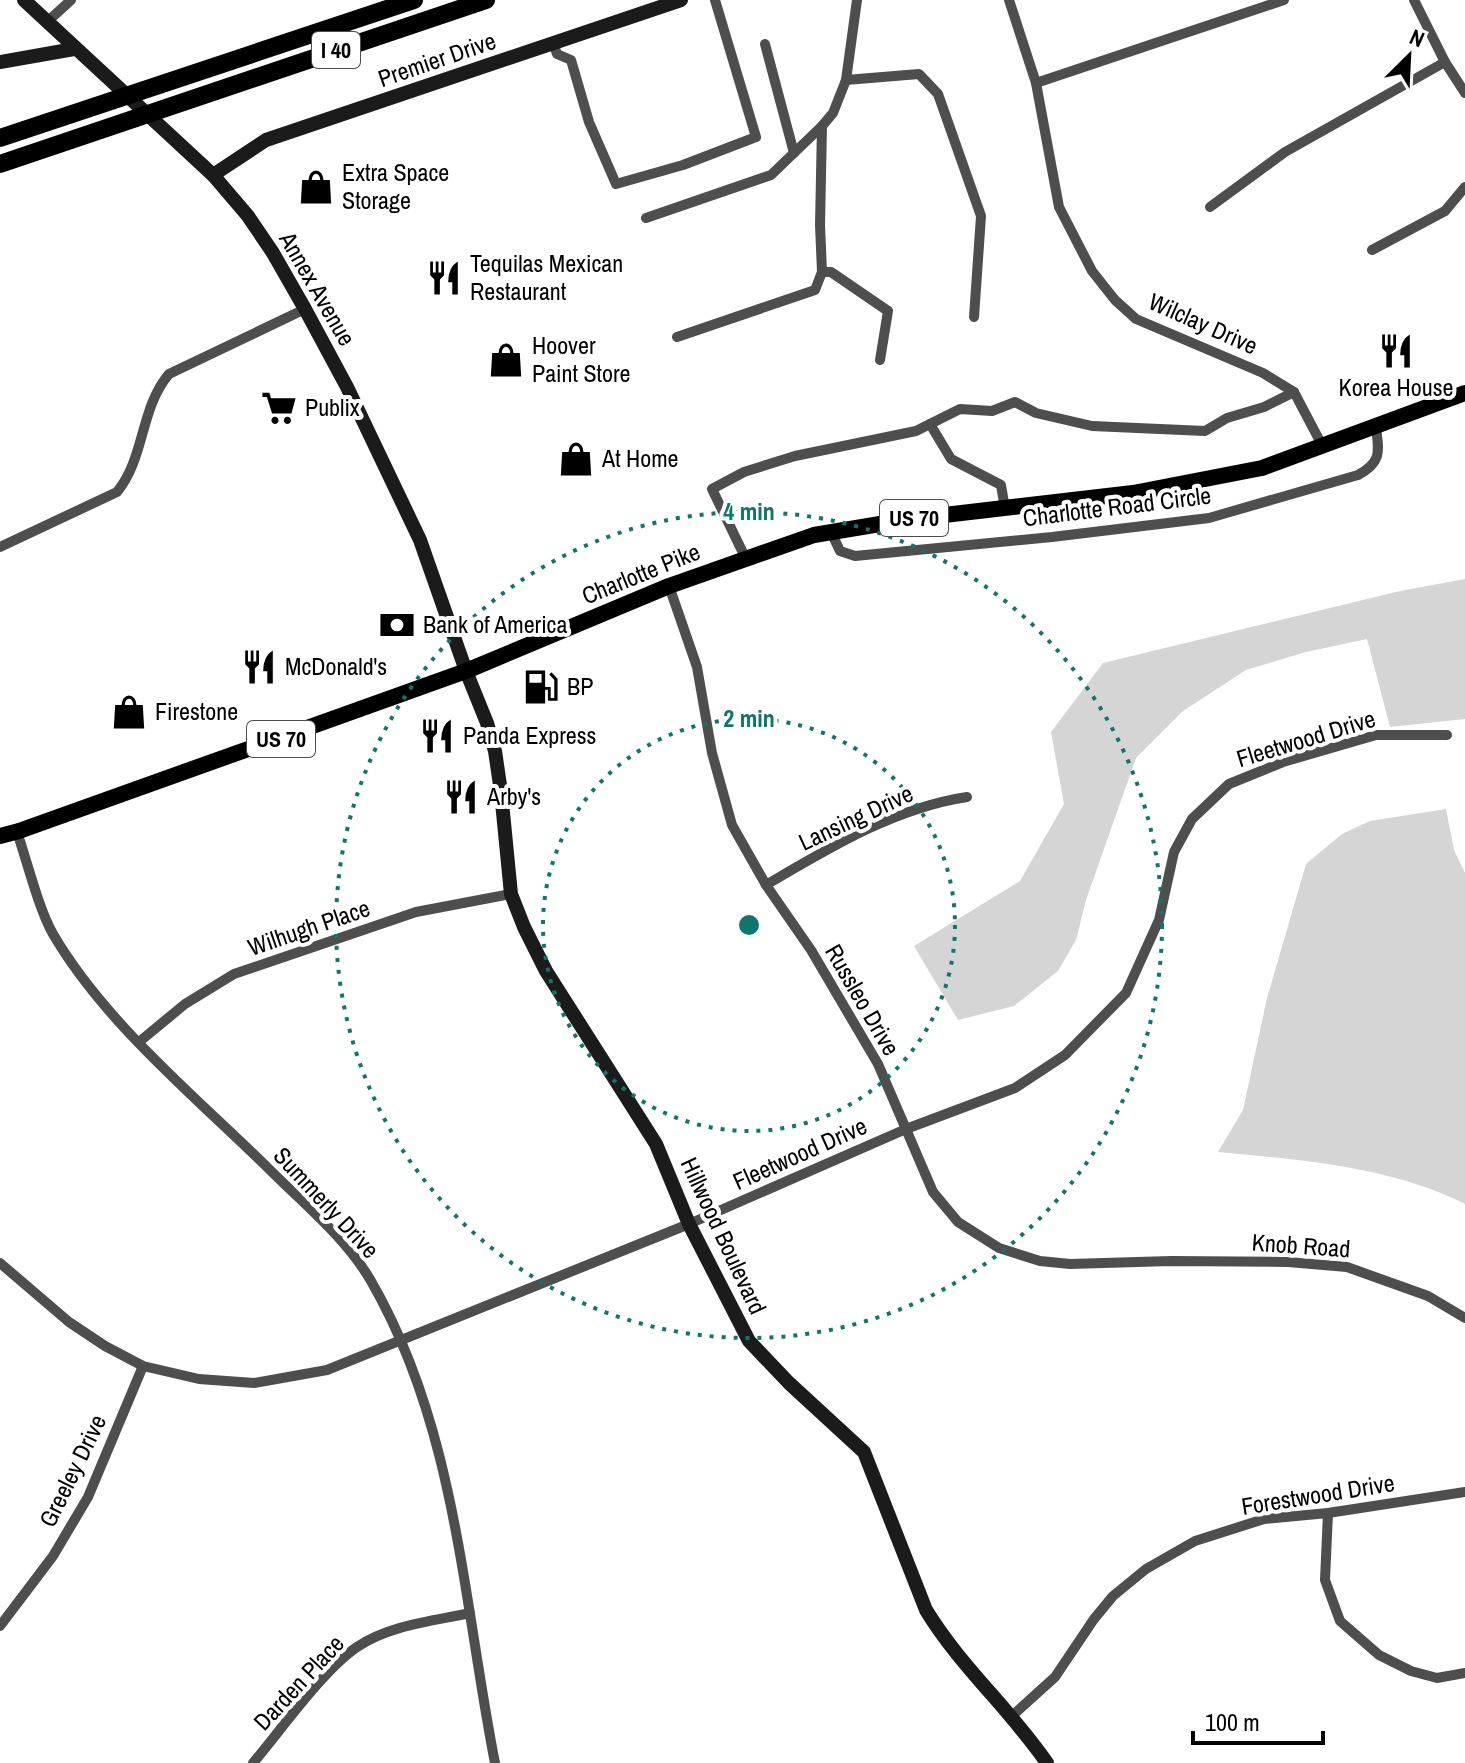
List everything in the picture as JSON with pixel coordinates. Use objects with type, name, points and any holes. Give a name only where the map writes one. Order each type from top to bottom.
[{"type":"highway","name":"I 40","points":[[0,138],[414,0]]},
{"type":"highway","name":"I 40","points":[[0,164],[486,0]]},
{"type":"main road","name":"US 70","points":[[1323,447],[1465,393]]},
{"type":"main road","name":"Charlotte Pike","points":[[0,836],[466,671],[669,586],[814,535],[910,519],[1133,493],[1262,468],[1323,447]]},
{"type":"street","name":"Annex Avenue","points":[[24,0],[213,175],[248,216],[273,253],[347,387],[420,540],[466,671]]},
{"type":"street","points":[[47,22],[71,0]]},
{"type":"street","name":"Premier Drive","points":[[213,175],[266,140],[681,0]]},
{"type":"street","points":[[553,43],[557,54],[571,60],[589,122],[616,184],[683,165],[756,137],[715,0]]},
{"type":"street","points":[[646,218],[771,175],[822,126],[833,113],[846,80],[857,0]]},
{"type":"street","name":"Wilclay Drive","points":[[1009,0],[1036,83],[1059,207],[1092,271],[1115,300],[1136,319],[1263,373],[1294,392]]},
{"type":"street","points":[[1036,83],[1284,0]]},
{"type":"street","points":[[1414,0],[1445,62],[1465,93]]},
{"type":"street","points":[[765,44],[794,153]]},
{"type":"street","points":[[0,62],[74,49]]},
{"type":"street","points":[[1210,207],[1285,152],[1445,62]]},
{"type":"street","points":[[846,80],[919,74],[938,94],[981,216],[974,317]]},
{"type":"street","points":[[677,337],[815,290],[822,272],[822,126]]},
{"type":"street","points":[[1372,250],[1445,211],[1465,187]]},
{"type":"street","points":[[822,272],[831,272],[888,311],[880,360]]},
{"type":"street","points":[[0,547],[117,492],[129,475],[157,389],[169,374],[305,309]]},
{"type":"street","points":[[746,559],[712,489],[744,472],[795,456],[916,431],[960,409],[992,411],[1015,402],[1036,413],[1092,426],[1205,431],[1227,418],[1264,407],[1294,392],[1323,447]]},
{"type":"street","points":[[930,424],[951,459],[1001,485],[1005,509]]},
{"type":"street","name":"Charlotte Road Circle","points":[[831,532],[840,551],[855,556],[1209,518],[1358,475],[1371,468],[1379,454],[1376,427]]},
{"type":"street","name":"Russleo Drive","points":[[669,586],[697,667],[721,794],[732,825],[878,1064],[933,1192],[958,1222],[999,1248],[1020,1256],[1070,1264],[1171,1261]]},
{"type":"street","name":"Hillwood Boulevard","points":[[466,671],[495,751],[511,894],[546,971],[656,1144],[689,1224],[749,1341],[789,1383],[864,1452],[926,1610],[968,1669],[1012,1716],[1047,1763]]},
{"type":"street","name":"Fleetwood Drive","points":[[0,1263],[69,1322],[143,1366],[199,1379],[254,1383],[327,1370],[689,1224],[906,1129],[1015,1088],[1065,1055],[1126,993],[1159,920],[1174,852],[1192,819],[1229,784],[1283,762],[1376,735],[1447,735]]},
{"type":"street","name":"Lansing Drive","points":[[766,885],[838,843],[891,819],[951,799],[967,797]]},
{"type":"street","name":"Summerly Drive","points":[[17,832],[52,932],[97,998],[335,1234],[370,1279],[400,1341],[429,1414],[462,1552],[495,1763]]},
{"type":"street","name":"Wilhugh Place","points":[[139,1042],[185,1004],[234,974],[416,912],[511,894]]},
{"type":"street","name":"Knob Road","points":[[1171,1261],[1288,1262],[1347,1267],[1428,1296],[1465,1318]]},
{"type":"street","name":"Greeley Drive","points":[[0,1626],[53,1556],[88,1497],[143,1366]]},
{"type":"street","name":"Forestwood Drive","points":[[1012,1716],[1055,1677],[1113,1596],[1146,1569],[1195,1541],[1264,1519],[1328,1513],[1465,1492]]},
{"type":"street","points":[[1328,1513],[1325,1580],[1340,1621],[1379,1655],[1411,1671],[1437,1678],[1465,1673]]},
{"type":"street","name":"Darden Place","points":[[253,1763],[332,1670],[358,1647],[396,1629],[470,1613]]},
{"type":"shaded area","points":[[1465,579],[1465,719],[1390,727],[1367,639],[1306,652],[1246,670],[1183,711],[1136,758],[1086,900],[1076,940],[1058,971],[1014,1006],[958,1020],[914,946],[1020,881],[1064,804],[1051,732],[1103,663],[1400,591]]},
{"type":"shaded area","points":[[1446,809],[1454,850],[1465,873],[1465,1204],[1436,1191],[1376,1173],[1313,1162],[1218,1152],[1243,1110],[1267,998],[1306,864],[1342,834],[1370,821]]},
{"type":"place","name":"Extra Space Storage","points":[[316,187]]},
{"type":"place","name":"Tequilas Mexican Restaurant","points":[[444,278]]},
{"type":"place","name":"Korea House","points":[[1396,351]]},
{"type":"place","name":"Hoover Paint Store","points":[[506,360]]},
{"type":"place","name":"Publix","points":[[279,408]]},
{"type":"place","name":"At Home","points":[[576,459]]},
{"type":"place","name":"Bank of America","points":[[397,625]]},
{"type":"place","name":"McDonald's","points":[[259,667]]},
{"type":"place","name":"BP","points":[[541,687]]},
{"type":"place","name":"Firestone","points":[[129,712]]},
{"type":"place","name":"Panda Express","points":[[437,736]]},
{"type":"place","name":"Arby's","points":[[461,797]]}]
